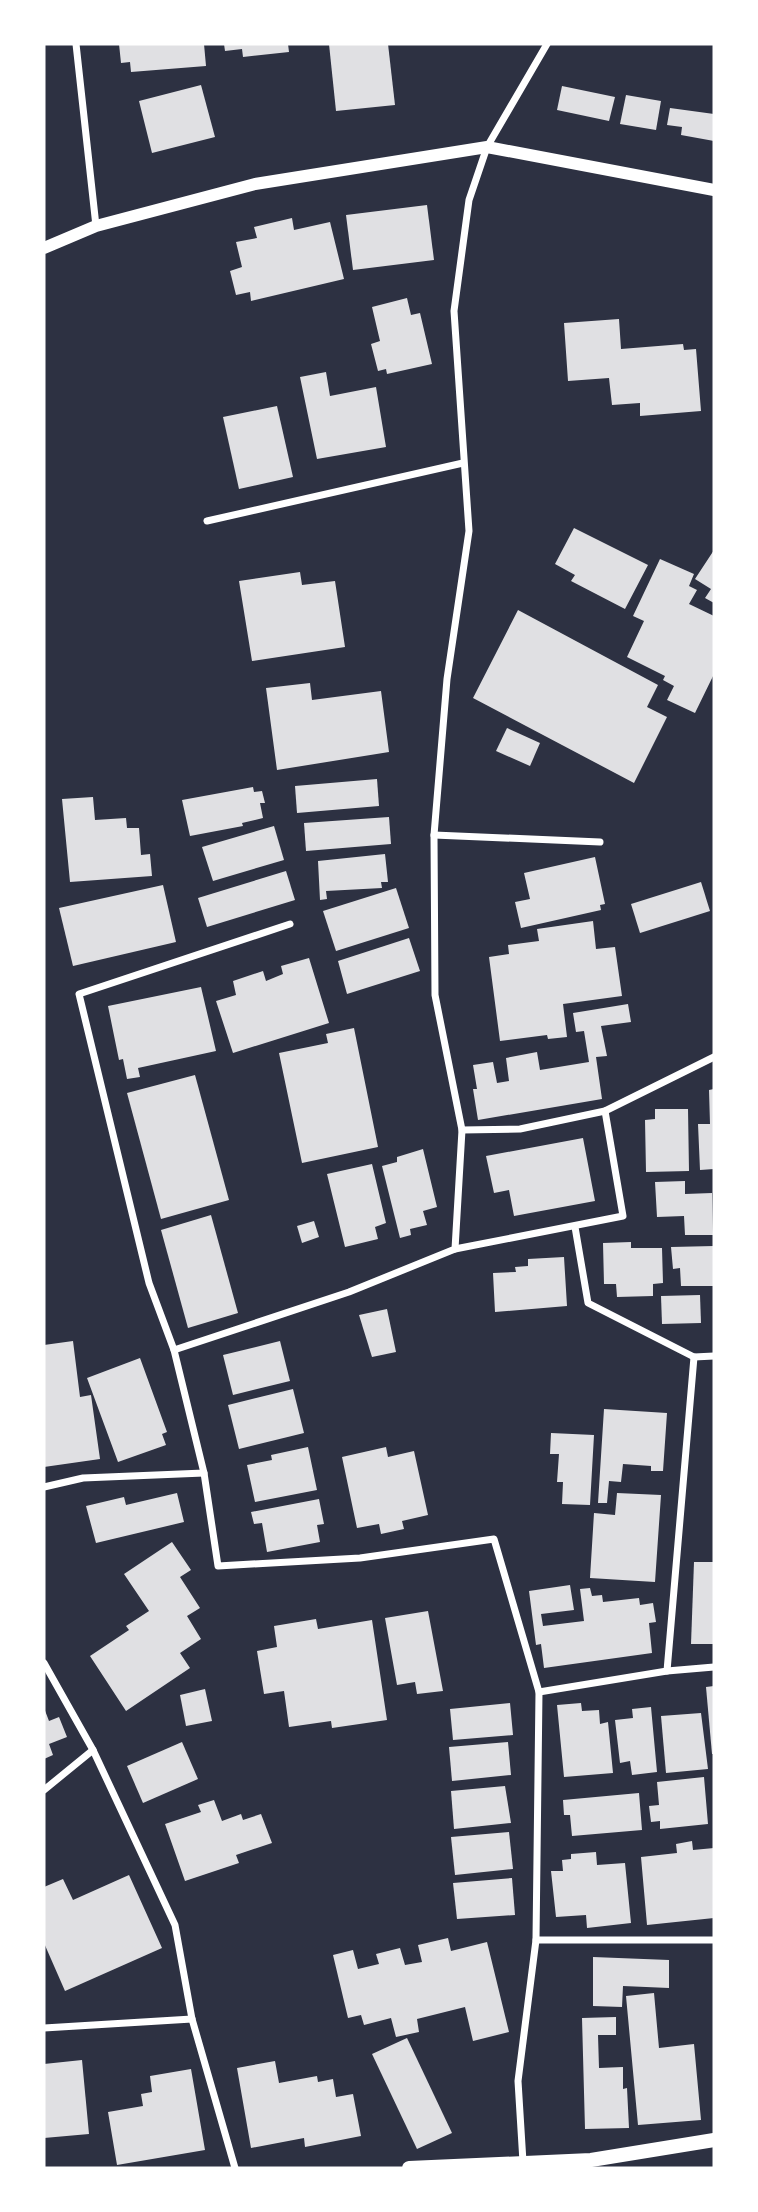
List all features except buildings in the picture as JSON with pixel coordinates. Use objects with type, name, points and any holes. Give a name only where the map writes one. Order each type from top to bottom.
[{"type":"main road","points":[[409,2168],[523,2162],[592,2164],[714,2140]]},
{"type":"street","points":[[76,44],[96,226]]},
{"type":"street","points":[[455,1249],[462,1130],[435,995],[435,835],[447,679],[469,531],[454,311],[469,200],[487,147],[547,44]]},
{"type":"street","points":[[44,248],[96,226],[255,184],[487,147],[714,190]]},
{"type":"street","points":[[207,521],[463,463]]},
{"type":"street","points":[[435,835],[600,842]]},
{"type":"street","points":[[290,924],[79,994],[149,1283],[174,1350],[204,1473],[218,1566],[360,1558],[494,1539],[539,1692],[536,1940],[518,2081],[523,2162]]},
{"type":"street","points":[[462,1130],[520,1129],[605,1111],[714,1057]]},
{"type":"street","points":[[174,1350],[349,1292],[455,1249],[623,1216],[605,1111]]},
{"type":"street","points":[[575,1227],[588,1303],[694,1357],[714,1356]]},
{"type":"street","points":[[667,1671],[694,1357]]},
{"type":"street","points":[[44,1487],[83,1478],[204,1473]]},
{"type":"street","points":[[44,1663],[93,1750],[175,1925],[192,2019],[235,2168]]},
{"type":"street","points":[[539,1692],[667,1671],[714,1667]]},
{"type":"street","points":[[44,1790],[93,1750]]},
{"type":"street","points":[[536,1940],[714,1940]]},
{"type":"street","points":[[44,2028],[192,2019]]}]
